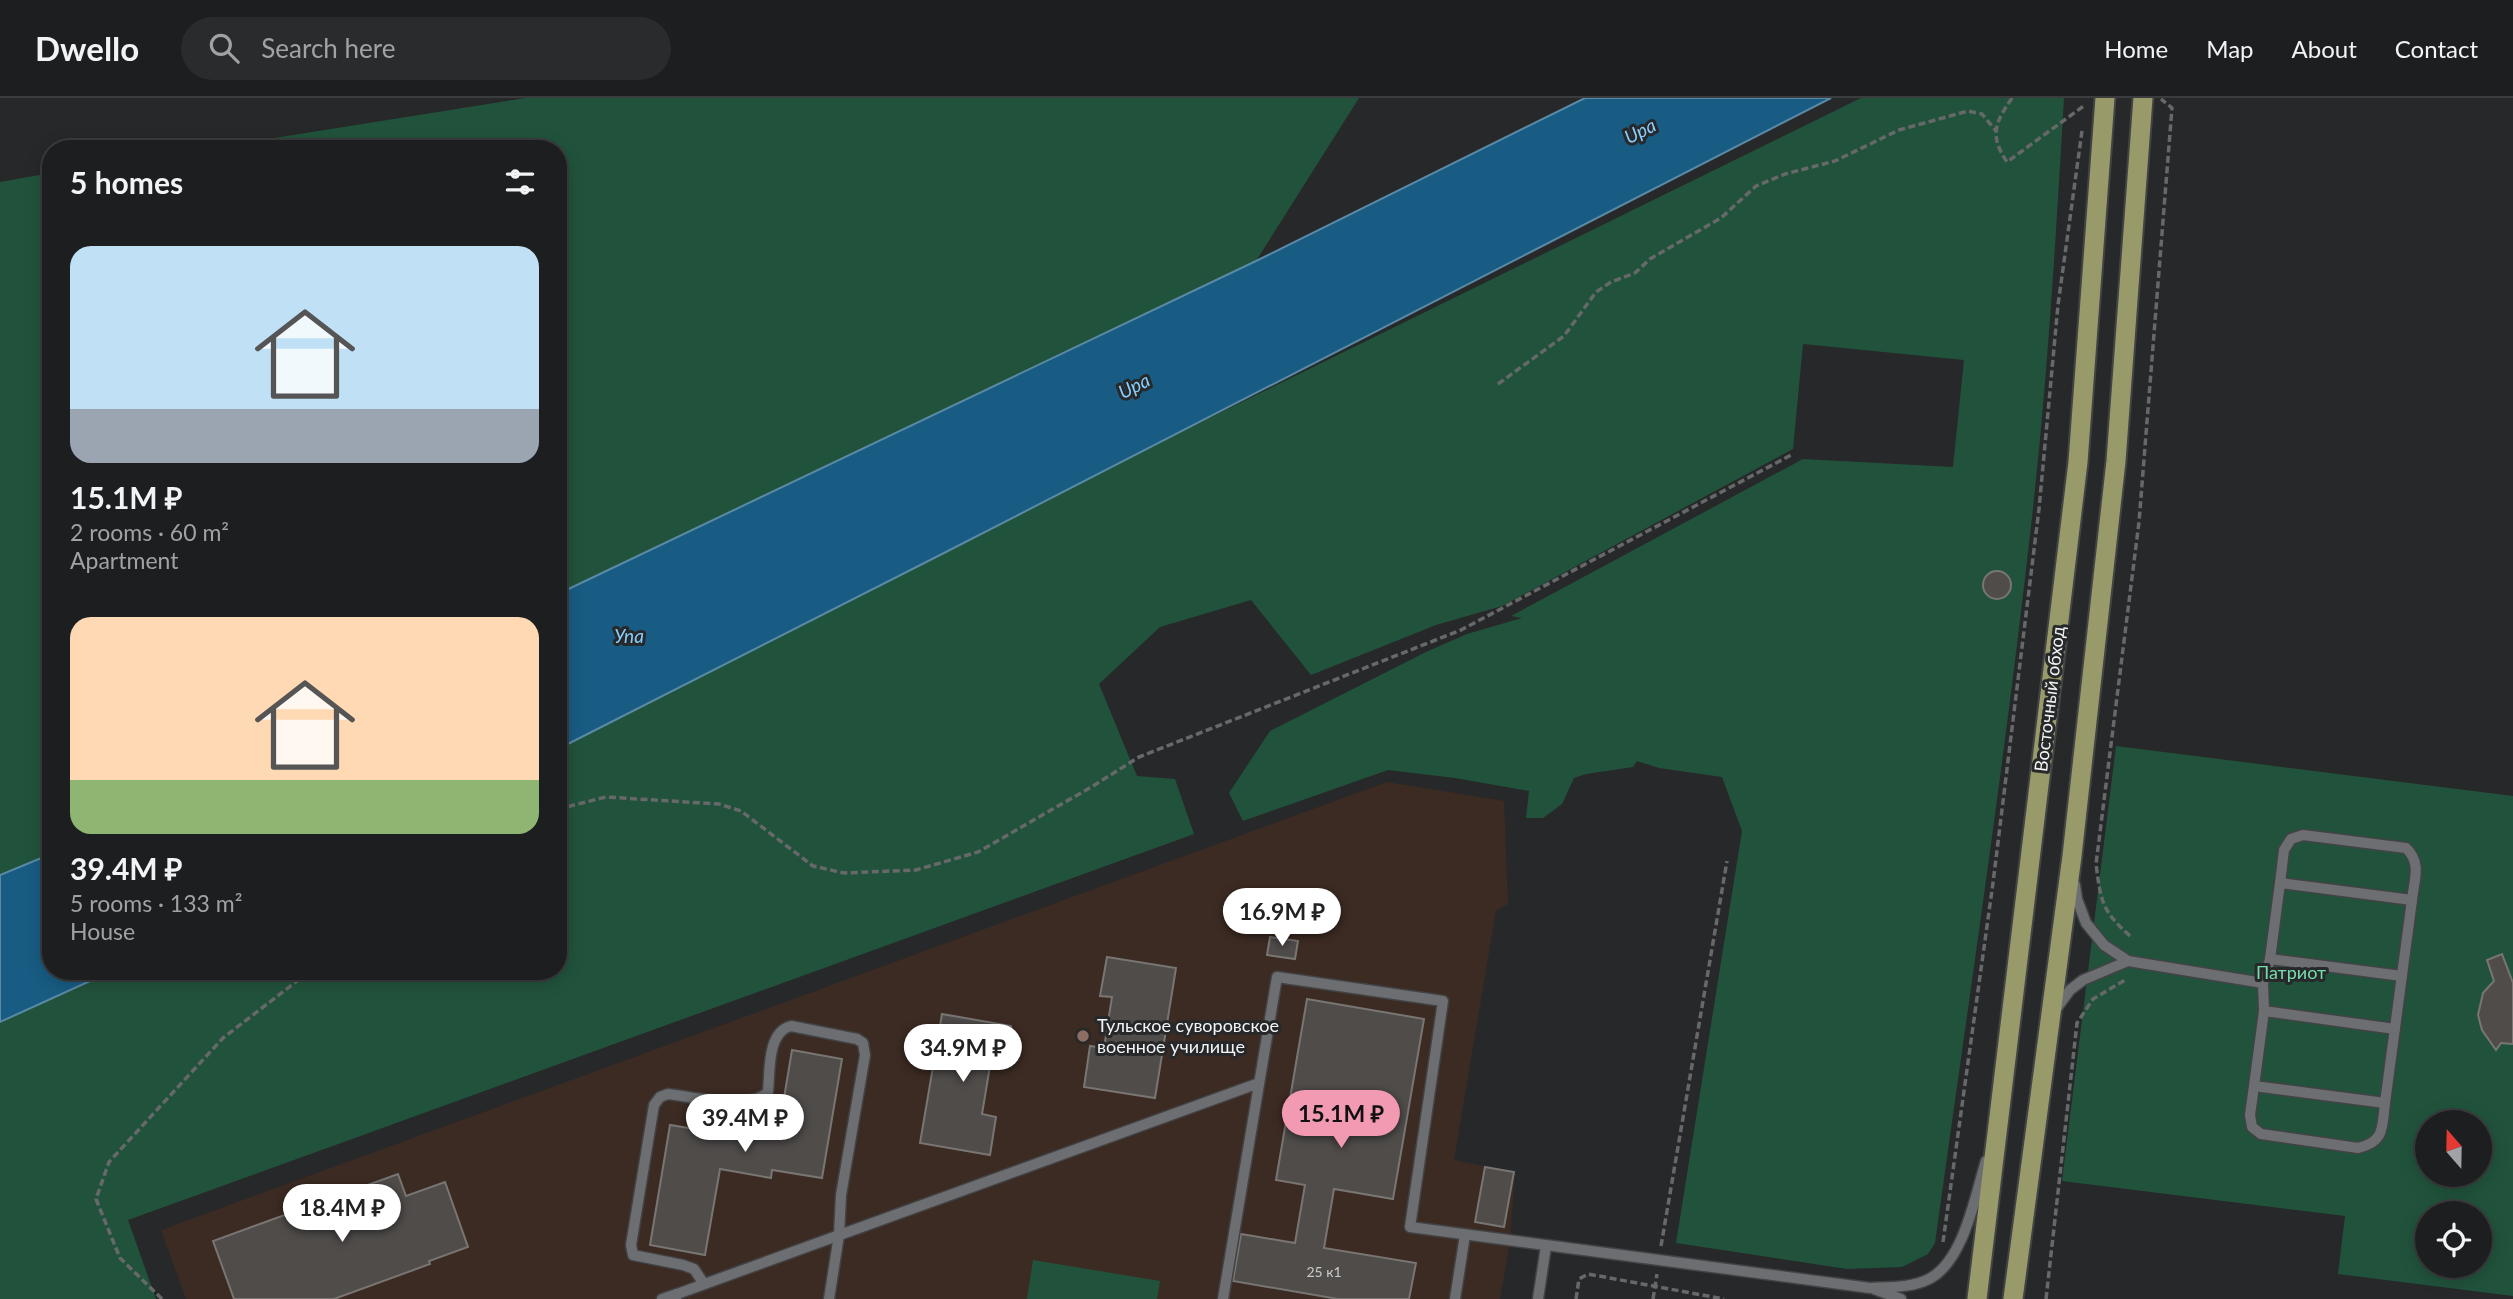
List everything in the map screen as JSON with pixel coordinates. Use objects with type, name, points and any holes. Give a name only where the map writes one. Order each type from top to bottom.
[{"type":"main road","points":[[2013,1299],[2072,856],[2116,460],[2149,99]]},
{"type":"main road","name":"Восточный обход","points":[[1977,1299],[2078,462],[2105,100]]},
{"type":"lane","points":[[2303,835],[2406,848],[2414,856],[2416,866],[2412,900],[2381,1136],[2371,1145],[2358,1148],[2261,1134],[2252,1127],[2250,1115],[2264,1011],[2263,983],[2270,959],[2284,850],[2291,839],[2303,835]]},
{"type":"lane","points":[[2072,856],[2077,899],[2086,923],[2104,945],[2128,961],[2263,983]]},
{"type":"lane","points":[[2280,883],[2412,900]]},
{"type":"lane","points":[[2270,959],[2402,976]]},
{"type":"lane","points":[[2051,1015],[2076,985],[2128,961]]},
{"type":"lane","points":[[1223,1299],[1277,977],[1443,1001],[1410,1227],[1870,1288],[1910,1286],[1929,1279],[1945,1267],[1959,1245],[2000,1117]]},
{"type":"lane","points":[[2264,1011],[2395,1029]]},
{"type":"lane","points":[[704,1284],[694,1269],[633,1255],[631,1245],[654,1105],[660,1097],[668,1094],[746,1102],[761,1099],[768,1092],[775,1038],[782,1028],[791,1026],[857,1039],[863,1043],[865,1055],[841,1195],[839,1235],[829,1299]]},
{"type":"lane","points":[[662,1299],[677,1296],[1259,1083]]},
{"type":"lane","points":[[2254,1086],[2385,1103]]},
{"type":"lane","points":[[1455,1299],[1465,1235]]},
{"type":"lane","points":[[1538,1299],[1546,1246]]},
{"type":"lane","points":[[1870,1288],[1901,1299]]},
{"type":"path","points":[[2012,98],[1998,120],[1997,132],[1996,146],[2007,162],[2085,104],[2083,118]]},
{"type":"path","points":[[2130,936],[2115,922],[2101,900],[2096,864],[2141,509],[2172,108],[2149,99]]},
{"type":"path","points":[[1498,384],[1564,336],[1596,292],[1635,272],[1650,259],[1721,218],[1756,186],[1785,174],[1835,161],[1899,130],[1968,111],[1982,114],[1997,132]]},
{"type":"path","points":[[1939,1249],[1944,1240],[1993,883],[2039,509],[2058,305],[2082,131]]},
{"type":"path","points":[[567,807],[606,797],[719,804],[741,811],[813,866],[844,873],[916,870],[978,852],[1139,757],[1461,630],[1793,454]]},
{"type":"path","points":[[1653,1299],[1727,861]]},
{"type":"path","points":[[162,1299],[120,1258],[96,1199],[109,1162],[223,1038],[298,980]]},
{"type":"path","points":[[2046,1299],[2077,1023],[2093,999],[2125,980]]},
{"type":"path","points":[[1576,1299],[1579,1279],[1588,1274],[1724,1299]]},
{"type":"shaded area","name":"Тульское суворовское военное училище","points":[[1387,782],[1504,801],[1508,904],[1496,911],[1454,1160],[1515,1172],[1510,1241],[1500,1299],[186,1299],[161,1230]]},
{"type":"green space","points":[[525,98],[1359,98],[1256,261],[567,590],[567,140],[262,140]]},
{"type":"green space","points":[[1861,98],[2064,98],[2055,252],[2038,457],[1987,876],[1935,1243],[1928,1254],[1902,1267],[1847,1269],[1676,1243],[1742,831],[1722,777],[1659,768],[1637,761],[1633,767],[1574,778],[1562,804],[1543,818],[1526,818],[1529,791],[1388,770],[1243,821],[1229,793],[1270,731],[1426,652],[1467,634],[1522,618],[1511,616],[1803,459],[1953,467],[1964,360],[1803,344],[1793,449],[1502,606],[1436,625],[1311,675],[1251,600],[1160,627],[1099,684],[1137,776],[1175,779],[1194,834],[128,1220],[156,1299],[0,1299],[0,1011],[63,980],[567,980],[567,734]]},
{"type":"green space","points":[[42,175],[42,858],[0,875],[0,182]]},
{"type":"green space","name":"Патриот","points":[[2116,746],[2513,796],[2513,1296],[2338,1274],[2345,1216],[2062,1181]]},
{"type":"green space","points":[[1033,1260],[1160,1281],[1157,1299],[1027,1299]]},
{"type":"water","name":"Упа","points":[[1585,98],[1831,98],[567,744],[567,590],[1256,261]]},
{"type":"water","points":[[42,858],[42,980],[92,980],[0,1022],[0,875]]},
{"type":"building","points":[[1997,571],[2007,575],[2011,585],[2007,595],[1997,599],[1987,595],[1983,585],[1987,575]]},
{"type":"building","points":[[1270,937],[1298,941],[1295,959],[1267,955]]},
{"type":"building","points":[[2502,954],[2513,983],[2513,1044],[2501,1043],[2496,1050],[2482,1030],[2478,1015],[2483,993],[2494,981],[2487,960]]},
{"type":"building","points":[[1107,957],[1176,968],[1155,1098],[1084,1087],[1090,1046],[1104,1048],[1112,997],[1100,996]]},
{"type":"building","points":[[1307,999],[1424,1019],[1393,1199],[1334,1189],[1324,1248],[1416,1263],[1409,1299],[1338,1299],[1233,1281],[1241,1234],[1295,1243],[1305,1185],[1276,1180]]},
{"type":"building","points":[[942,1014],[1011,1026],[1005,1063],[991,1060],[982,1114],[996,1117],[990,1155],[920,1143]]},
{"type":"building","points":[[792,1050],[842,1059],[822,1178],[772,1170],[771,1178],[720,1169],[705,1255],[650,1245],[670,1125],[725,1134],[727,1126],[778,1134]]},
{"type":"building","points":[[1485,1167],[1514,1172],[1504,1227],[1475,1222]]},
{"type":"building","points":[[398,1174],[406,1196],[445,1182],[468,1247],[429,1261],[430,1264],[334,1299],[234,1299],[213,1241]]},
{"type":"place","name":"Тульское суворовское военное училище","points":[[1083,1036]]},
{"type":"water label","name":"Upa","points":[[1640,131]]},
{"type":"water label","name":"Upa","points":[[1134,386]]}]
